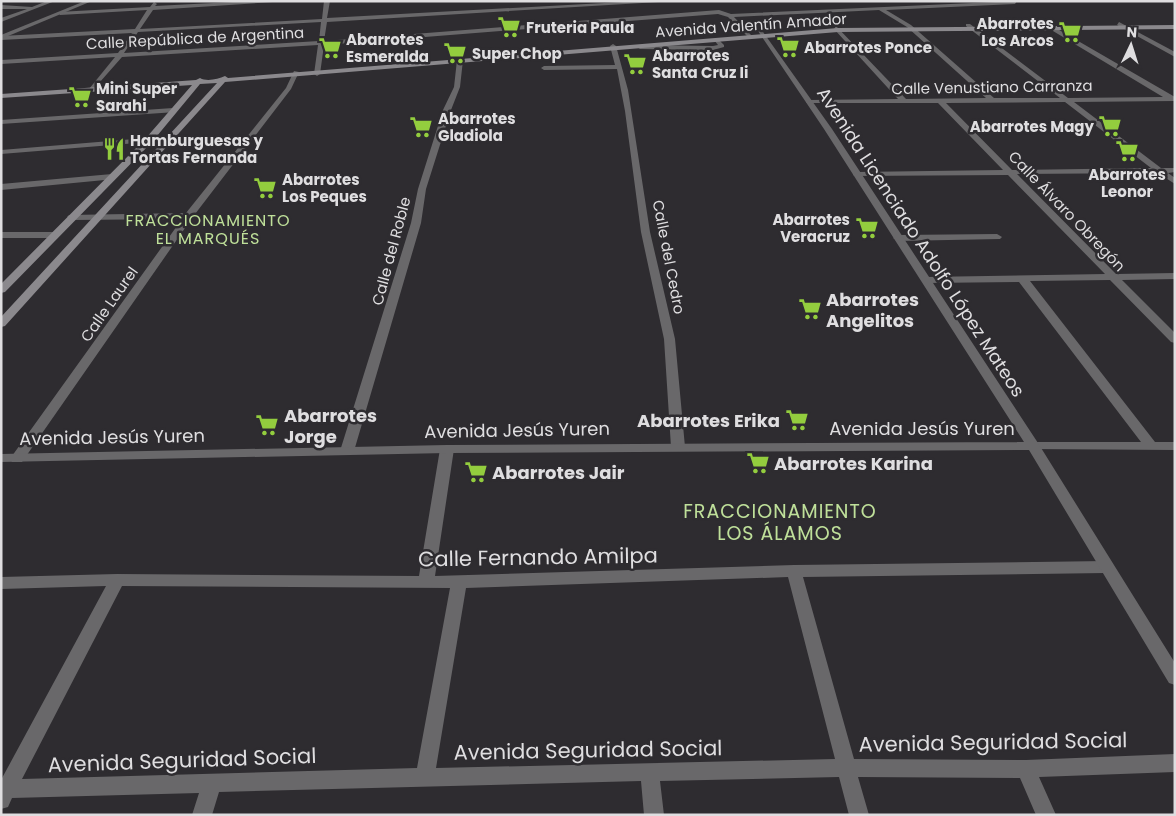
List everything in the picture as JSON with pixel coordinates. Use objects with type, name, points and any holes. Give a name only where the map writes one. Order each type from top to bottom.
[{"type":"main road","name":"Avenida Valentín Amador","points":[[1,94],[460,61],[762,33],[911,27],[1175,25]]},
{"type":"main road","name":"Avenida Valentín Amador","points":[[613,48],[717,40],[747,34]]},
{"type":"main road","points":[[1,324],[226,78]]},
{"type":"main road","points":[[1,290],[149,140],[200,80]]},
{"type":"street","points":[[1,20],[54,1]]},
{"type":"street","points":[[1,37],[90,1]]},
{"type":"street","points":[[94,87],[120,55],[156,1]]},
{"type":"street","points":[[60,13],[286,1]]},
{"type":"street","points":[[317,72],[327,1]]},
{"type":"street","points":[[496,1],[500,9]]},
{"type":"street","points":[[1,37],[674,1]]},
{"type":"street","points":[[868,1],[911,27],[992,100]]},
{"type":"street","points":[[663,2],[677,15]]},
{"type":"street","points":[[730,16],[1015,2]]},
{"type":"street","points":[[1,6],[37,7]]},
{"type":"street","name":"Calle República de Argentina","points":[[1,62],[322,43],[719,12],[730,16]]},
{"type":"street","points":[[730,16],[747,34]]},
{"type":"street","points":[[1122,25],[1175,55]]},
{"type":"street","points":[[970,26],[1175,182]]},
{"type":"street","points":[[1048,26],[1173,99]]},
{"type":"street","points":[[837,29],[904,101]]},
{"type":"street","name":"Avenida Licenciado Adolfo López Mateos","points":[[762,33],[857,174],[1033,446],[1175,678]]},
{"type":"street","name":"Calle del Cedro","points":[[613,48],[620,67],[634,131],[644,222],[663,304],[671,352],[678,446]]},
{"type":"street","name":"Calle del Roble","points":[[347,450],[416,223],[422,189],[447,110],[458,87],[460,61]]},
{"type":"street","points":[[544,68],[620,67]]},
{"type":"street","name":"Calle Laurel","points":[[17,459],[189,216],[288,88],[296,74]]},
{"type":"street","name":"Calle Venustiano Carranza","points":[[808,102],[1173,99]]},
{"type":"street","name":"Calle Álvaro Obregón","points":[[940,101],[1175,340]]},
{"type":"street","points":[[1,122],[173,110]]},
{"type":"street","points":[[1,152],[171,138]]},
{"type":"street","points":[[857,174],[1175,170]]},
{"type":"street","points":[[1,187],[112,178]]},
{"type":"street","points":[[72,218],[189,216]]},
{"type":"street","points":[[1,235],[55,235]]},
{"type":"street","points":[[898,238],[997,237]]},
{"type":"street","points":[[926,280],[1175,276]]},
{"type":"street","points":[[1022,278],[1151,446]]},
{"type":"street","name":"Avenida Jesús Yuren","points":[[1,458],[347,450],[678,446],[925,448],[1175,446]]},
{"type":"street","points":[[426,581],[447,449]]},
{"type":"street","name":"Calle Fernando Amilpa","points":[[1,583],[117,580],[459,582],[794,571],[1106,567]]},
{"type":"street","points":[[794,571],[859,815]]},
{"type":"street","points":[[3,793],[117,580]]},
{"type":"street","points":[[425,777],[459,582]]},
{"type":"street","name":"Avenida Seguridad Social","points":[[3,793],[212,782],[847,768],[1026,769],[1175,762]]},
{"type":"street","points":[[1026,769],[1046,815]]},
{"type":"street","points":[[650,772],[654,815]]},
{"type":"street","points":[[202,815],[212,782]]},
{"type":"place","name":"Fruteria Paula","points":[[509,27]]},
{"type":"place","name":"Abarrotes Los Arcos","points":[[1070,32]]},
{"type":"place","name":"Abarrotes Ponce","points":[[788,47]]},
{"type":"place","name":"Abarrotes Esmeralda","points":[[330,48]]},
{"type":"place","name":"Super Chop","points":[[455,53]]},
{"type":"place","name":"Abarrotes Santa Cruz Ii","points":[[635,64]]},
{"type":"place","name":"Mini Super Sarahi","points":[[80,97]]},
{"type":"place","name":"Abarrotes Magy","points":[[1110,126]]},
{"type":"place","name":"Abarrotes Gladiola","points":[[421,127]]},
{"type":"place","name":"Hamburguesas y Tortas Fernanda","points":[[114,149]]},
{"type":"place","name":"Abarrotes Leonor","points":[[1127,151]]},
{"type":"place","name":"Abarrotes Los Peques","points":[[265,188]]},
{"type":"place","name":"Abarrotes Veracruz","points":[[867,228]]},
{"type":"place","name":"Abarrotes Angelitos","points":[[810,309]]},
{"type":"place","name":"Abarrotes Erika","points":[[797,420]]},
{"type":"place","name":"Abarrotes Jorge","points":[[267,425]]},
{"type":"place","name":"Abarrotes Karina","points":[[758,463]]},
{"type":"place","name":"Abarrotes Jair","points":[[476,472]]},
{"type":"district","name":"FRACCIONAMIENTO EL MARQUÉS","points":[[208,229]]},
{"type":"district","name":"FRACCIONAMIENTO LOS ÁLAMOS","points":[[780,522]]}]
